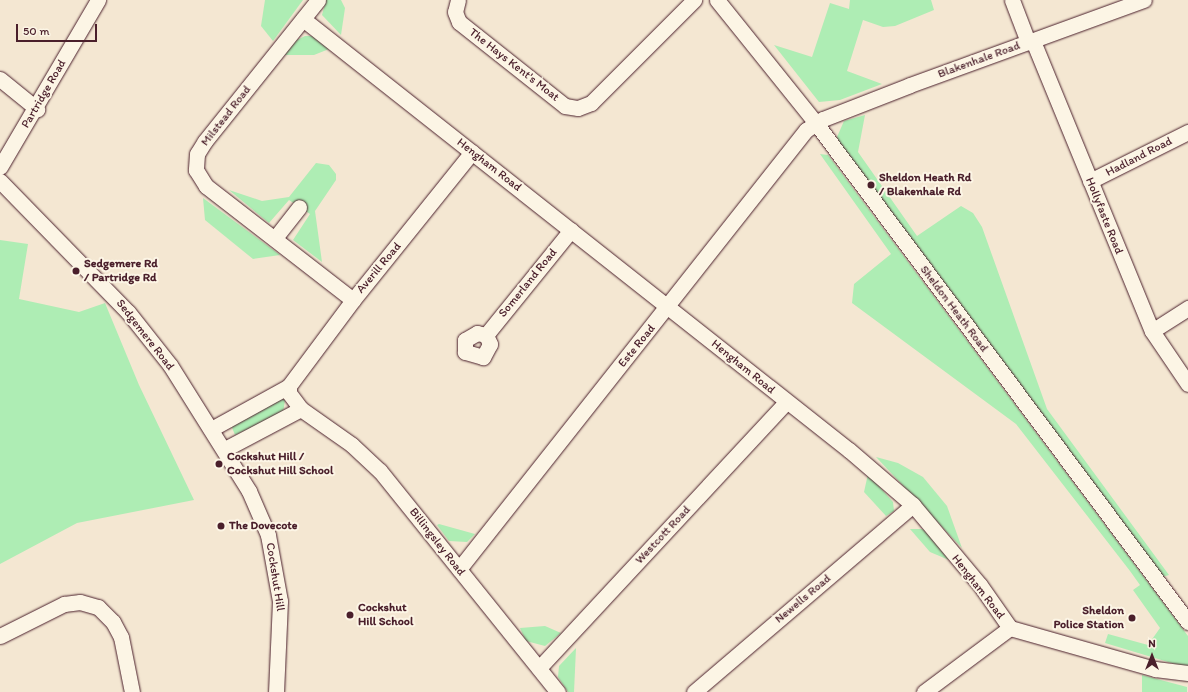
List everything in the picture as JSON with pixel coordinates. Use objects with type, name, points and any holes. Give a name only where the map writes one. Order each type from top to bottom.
[{"type":"street","name":"Partridge Road","points":[[0,167],[37,109],[98,0]]},
{"type":"street","name":"Milstead Road","points":[[318,0],[205,141],[195,164],[206,186],[353,300]]},
{"type":"street","name":"The Hays Kent's Moat","points":[[458,0],[455,12],[459,22],[565,106],[578,108],[591,103],[694,0]]},
{"type":"street","name":"Sheldon Heath Road","points":[[717,0],[815,122],[1188,622]]},
{"type":"street","name":"Hollyfaste Road","points":[[1012,0],[1090,181],[1152,331],[1188,384]]},
{"type":"street","name":"Blakenhale Road","points":[[815,122],[1144,0]]},
{"type":"street","name":"Hengham Road","points":[[303,19],[668,306],[913,506],[980,585],[1010,628],[1154,669],[1188,673]]},
{"type":"street","points":[[0,79],[37,109]]},
{"type":"street","name":"Este Road","points":[[458,569],[815,122]]},
{"type":"street","name":"Hadland Road","points":[[1090,181],[1188,132]]},
{"type":"street","name":"Averill Road","points":[[212,428],[289,386],[353,300],[472,152]]},
{"type":"street","name":"Sedgemere Road","points":[[0,181],[128,312],[212,428]]},
{"type":"street","points":[[274,238],[299,207]]},
{"type":"street","name":"Somerland Road","points":[[486,335],[571,230]]},
{"type":"street","points":[[1152,331],[1188,308]]},
{"type":"street","points":[[225,449],[301,409],[292,401],[289,386]]},
{"type":"street","name":"Westcott Road","points":[[539,668],[786,402]]},
{"type":"street","name":"Billingsley Road","points":[[301,409],[352,445],[380,471],[558,692]]},
{"type":"street","name":"Cockshut Hill","points":[[212,428],[249,490],[268,535],[281,610],[276,692]]},
{"type":"street","name":"Newells Road","points":[[694,692],[913,506]]},
{"type":"street","points":[[0,636],[64,604],[80,602],[98,607],[113,622],[120,637],[132,692]]},
{"type":"street","points":[[924,692],[1010,628]]},
{"type":"green space","points":[[265,0],[303,0],[273,41],[261,26]]},
{"type":"green space","points":[[326,0],[341,0],[345,8],[341,35],[322,15]]},
{"type":"green space","points":[[850,0],[931,0],[934,10],[895,26],[883,27],[863,20],[847,71],[882,84],[840,100],[819,102],[774,45],[812,57],[830,3],[849,9]]},
{"type":"green space","points":[[305,36],[312,36],[329,49],[314,55],[284,55],[297,40]]},
{"type":"green space","points":[[865,115],[858,152],[917,236],[961,206],[973,213],[982,227],[1047,409],[1169,575],[1162,577],[840,145],[837,137],[844,121]]},
{"type":"green space","points":[[820,154],[828,155],[1188,636],[1188,668],[1105,643],[1108,634],[1148,645],[1160,628],[1133,590],[1140,585],[1130,571],[1016,424],[852,303],[854,284],[891,254]]},
{"type":"green space","points":[[316,163],[329,165],[336,174],[336,180],[315,211],[322,262],[293,240],[310,214],[289,200],[269,223],[229,190],[262,201],[289,197]]},
{"type":"green space","points":[[203,198],[280,255],[253,259],[205,220]]},
{"type":"green space","points":[[0,240],[28,244],[19,299],[79,312],[105,303],[139,385],[194,500],[77,523],[0,564]]},
{"type":"green space","points":[[280,398],[285,400],[283,413],[235,435],[231,425]]},
{"type":"green space","points":[[876,457],[898,463],[923,477],[947,506],[962,548]]},
{"type":"green space","points":[[868,474],[893,502],[894,511],[886,516],[864,492]]},
{"type":"green space","points":[[439,524],[475,534],[467,542],[449,541],[437,525]]},
{"type":"green space","points":[[910,529],[922,529],[949,560],[930,552]]},
{"type":"green space","points":[[545,626],[561,633],[545,646],[526,641],[520,628]]},
{"type":"green space","points":[[576,648],[574,692],[568,692],[558,677],[559,666]]},
{"type":"green space","points":[[1142,675],[1187,687],[1187,692],[1142,692]]},
{"type":"place","name":"Sheldon Heath Rd / Blakenhale Rd","points":[[871,185]]},
{"type":"place","name":"Sedgemere Rd / Partridge Rd","points":[[76,271]]},
{"type":"place","name":"Cockshut Hill / Cockshut Hill School","points":[[219,464]]},
{"type":"place","name":"The Dovecote","points":[[221,526]]},
{"type":"place","name":"Cockshut Hill School","points":[[350,615]]},
{"type":"place","name":"Sheldon Police Station","points":[[1132,618]]}]
